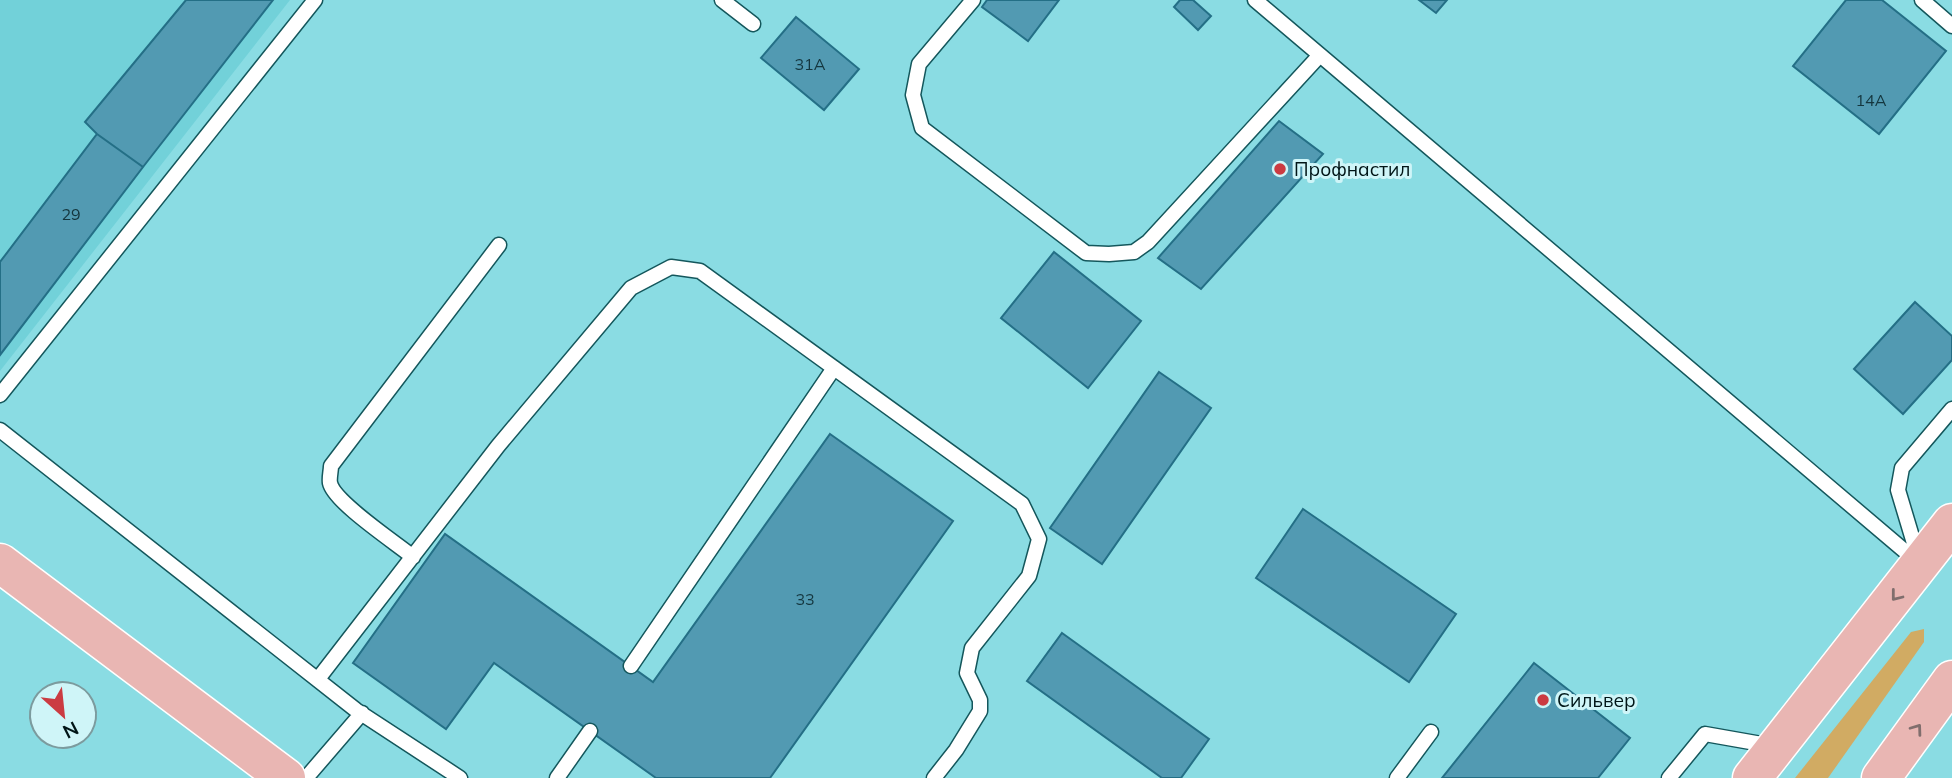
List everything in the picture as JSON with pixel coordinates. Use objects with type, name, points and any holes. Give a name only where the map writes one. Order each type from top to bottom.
[{"type":"main road","points":[[1752,778],[1952,523]]},
{"type":"main road","points":[[0,563],[286,778]]},
{"type":"main road","points":[[1881,778],[1952,680]]},
{"type":"lane","points":[[0,395],[315,0]]},
{"type":"lane","points":[[722,0],[753,24]]},
{"type":"lane","points":[[973,0],[919,64],[913,95],[922,128],[1086,253],[1134,252],[1147,242],[1320,55]]},
{"type":"lane","points":[[1255,0],[1921,564]]},
{"type":"lane","points":[[1922,0],[1952,26]]},
{"type":"lane","points":[[413,557],[354,511],[337,494],[330,484],[331,466],[499,245]]},
{"type":"lane","points":[[318,679],[498,446],[631,288],[671,267],[700,271],[1022,504],[1040,539],[1029,576],[972,648],[967,673],[980,700],[980,711],[956,750],[933,778]]},
{"type":"lane","points":[[631,666],[834,368]]},
{"type":"lane","points":[[1921,564],[1898,490],[1902,468],[1952,409]]},
{"type":"lane","points":[[0,430],[362,713],[460,778]]},
{"type":"lane","points":[[306,778],[362,713]]},
{"type":"lane","points":[[558,778],[590,731]]},
{"type":"lane","points":[[1397,778],[1431,732]]},
{"type":"lane","points":[[1669,778],[1705,734],[1778,747]]},
{"type":"shaded area","points":[[0,0],[290,0],[0,371]]},
{"type":"shaded area","points":[[1924,629],[1924,642],[1828,778],[1795,778],[1911,632]]},
{"type":"building","points":[[186,0],[273,0],[143,167],[97,134],[85,122]]},
{"type":"building","points":[[987,0],[1059,0],[1028,41],[982,7]]},
{"type":"building","points":[[1180,0],[1193,0],[1211,16],[1198,30],[1174,7]]},
{"type":"building","points":[[1419,0],[1447,0],[1436,13]]},
{"type":"building","points":[[1846,0],[1882,0],[1946,51],[1879,134],[1793,66]]},
{"type":"building","points":[[796,17],[859,69],[824,110],[761,58]]},
{"type":"building","points":[[1279,121],[1323,154],[1201,289],[1158,258]]},
{"type":"building","points":[[97,134],[143,167],[0,355],[0,262]]},
{"type":"building","points":[[1054,252],[1141,321],[1088,388],[1001,318]]},
{"type":"building","points":[[1915,302],[1952,336],[1952,360],[1903,414],[1854,369]]},
{"type":"building","points":[[1159,372],[1211,408],[1102,564],[1050,528]]},
{"type":"building","points":[[830,434],[953,521],[770,778],[656,778],[494,663],[446,729],[353,663],[445,534],[653,682]]},
{"type":"building","points":[[1303,509],[1456,614],[1409,682],[1256,578]]},
{"type":"building","points":[[1062,633],[1209,739],[1181,778],[1162,778],[1027,681]]},
{"type":"building","name":"Сильвер","points":[[1534,663],[1630,738],[1598,778],[1442,778]]},
{"type":"place","name":"Профнастил","points":[[1280,169]]},
{"type":"place","name":"Сильвер","points":[[1543,700]]}]
